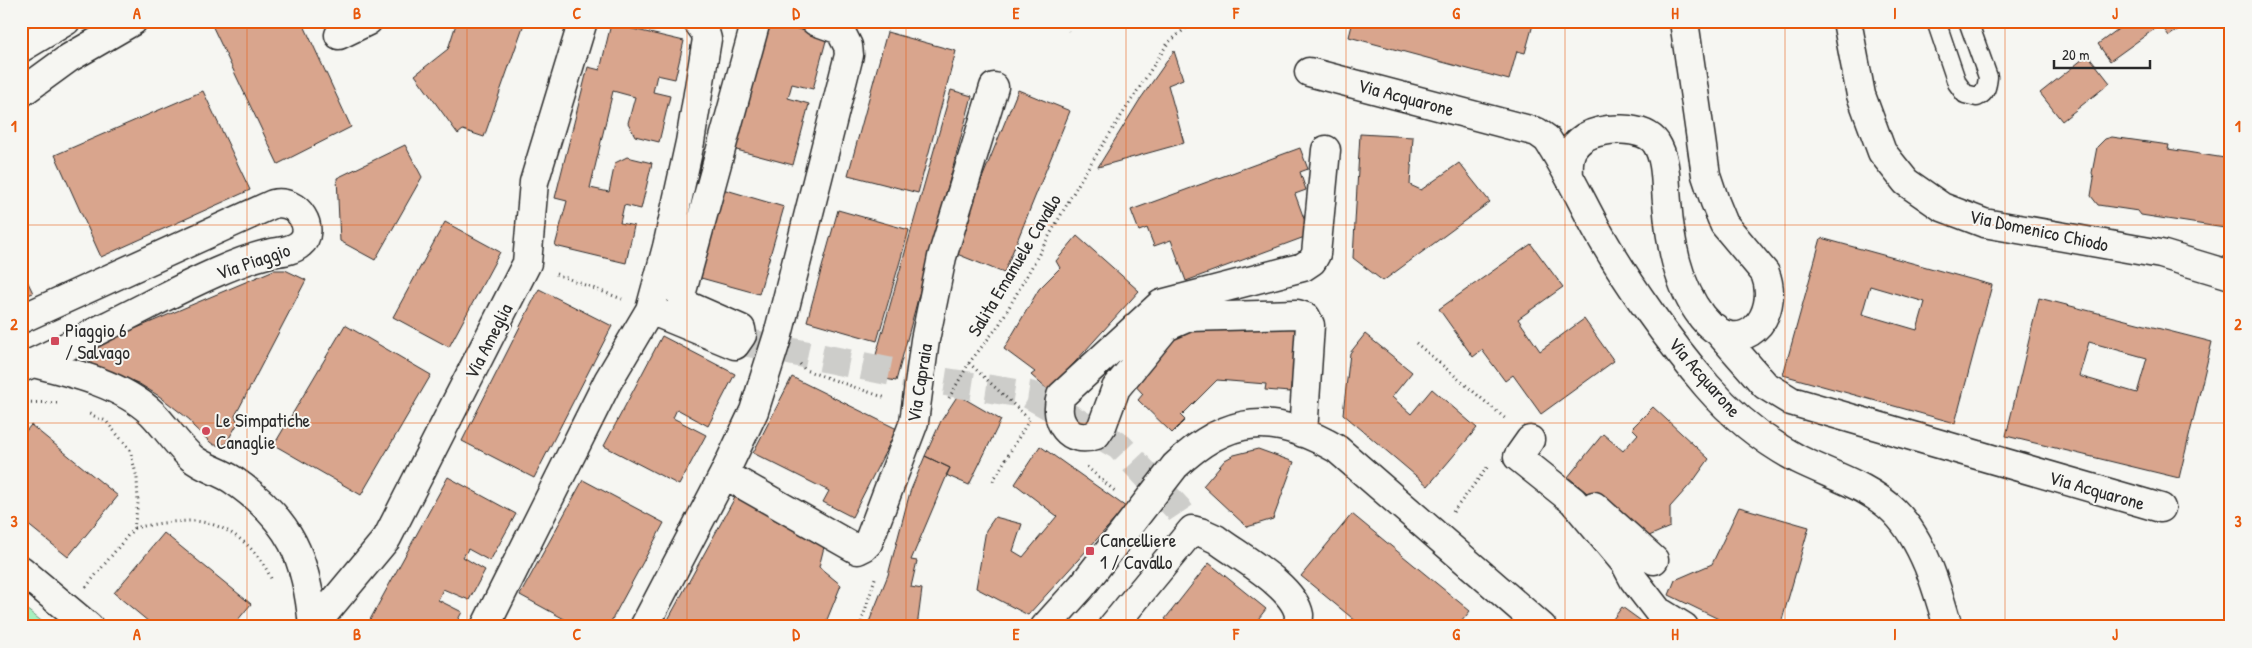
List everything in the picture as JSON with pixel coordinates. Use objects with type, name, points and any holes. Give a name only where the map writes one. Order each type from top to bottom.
[{"type":"street","points":[[21,48],[66,21]]},
{"type":"street","points":[[21,93],[69,58],[133,21]]},
{"type":"street","points":[[339,35],[368,21]]},
{"type":"street","name":"Via Ameglia","points":[[313,627],[387,538],[527,263],[534,182],[583,21]]},
{"type":"street","points":[[485,627],[608,382],[650,310],[667,247],[688,151],[707,39],[705,32],[697,21]]},
{"type":"street","points":[[650,310],[738,337],[682,303],[681,295],[756,21]]},
{"type":"street","points":[[644,627],[724,474],[754,411],[778,335],[849,55],[848,46],[840,30],[815,21]]},
{"type":"street","name":"Via Acquarone","points":[[1569,176],[1568,158],[1575,145],[1586,136],[1601,131],[1618,129],[1647,134],[1655,143],[1665,172],[1672,242],[1688,296],[1703,318],[1725,334],[1737,337],[1746,336],[1756,328],[1768,302],[1768,282],[1765,273],[1724,224],[1706,175],[1684,21]]},
{"type":"street","name":"Via Domenico Chiodo","points":[[1847,21],[1861,95],[1882,152],[1906,182],[1942,207],[1984,223],[2161,254],[2231,275]]},
{"type":"street","name":"Via Acquarone","points":[[1308,72],[1538,132],[1547,139],[1601,236],[1647,308],[1706,385],[1728,409],[1755,432],[1795,457],[1877,496],[1895,512],[1922,552],[1935,584],[1948,627]]},
{"type":"street","name":"Via Capraia","points":[[724,474],[858,550],[868,543],[914,422],[927,413],[925,340],[942,257],[994,87]]},
{"type":"street","points":[[1304,433],[1310,325],[1306,317],[1297,314],[1188,317],[1166,327],[1116,388],[1102,426],[1096,435],[1081,437],[1065,429],[1061,424],[1058,408],[1061,396],[1161,304],[1303,267],[1312,261],[1316,254],[1326,150]]},
{"type":"street","name":"Via Piaggio","points":[[21,319],[273,204],[282,202],[290,204],[301,215],[305,224],[306,233],[302,242],[294,248],[267,254],[218,272],[27,366]]},
{"type":"street","name":"Via Acquarone","points":[[1714,327],[1765,385],[1791,401],[2161,508]]},
{"type":"street","points":[[27,366],[85,378],[126,394],[150,411],[193,459],[232,479],[265,506],[289,533],[299,555],[310,599],[313,627]]},
{"type":"street","points":[[1045,627],[1087,579],[1175,466],[1205,440],[1224,430],[1258,423],[1274,424],[1304,433],[1322,440],[1337,449],[1436,534],[1513,618],[1542,627]]},
{"type":"street","points":[[1520,432],[1518,456],[1573,501],[1625,563],[1634,580],[1658,611],[1684,627]]},
{"type":"street","points":[[1557,488],[1556,480],[1560,478],[1608,516],[1654,560]]},
{"type":"street","points":[[1112,627],[1192,530],[1216,539],[1285,591],[1295,605],[1299,616],[1298,627]]},
{"type":"street","points":[[21,570],[89,627]]},
{"type":"lane","points":[[1936,21],[1957,83],[1965,94],[1977,98],[1983,94],[1988,77],[1968,21]]},
{"type":"path","points":[[1068,21],[1069,31]]},
{"type":"path","name":"Salita Emanuele Cavallo","points":[[927,413],[999,325],[1084,174],[1168,43],[1194,21]]},
{"type":"path","points":[[527,263],[650,310]]},
{"type":"path","points":[[778,335],[796,348],[800,362],[805,370],[927,413]]},
{"type":"path","points":[[1416,343],[1520,432]]},
{"type":"path","points":[[21,402],[64,403]]},
{"type":"path","points":[[68,609],[134,528],[138,503],[137,478],[130,450],[106,421],[81,410]]},
{"type":"path","points":[[993,481],[1030,419]]},
{"type":"path","points":[[1436,534],[1493,459]]},
{"type":"path","points":[[134,528],[160,523],[194,521],[220,527],[245,543],[266,565],[273,583]]},
{"type":"path","points":[[860,627],[879,568]]},
{"type":"green space","points":[[21,605],[49,627],[21,627]]},
{"type":"building","points":[[210,21],[302,21],[351,127],[278,164]]},
{"type":"building","points":[[457,21],[525,21],[484,137],[463,130],[458,134],[415,75],[448,49]]},
{"type":"building","points":[[768,21],[827,37],[813,89],[792,84],[788,98],[809,104],[793,165],[729,148]]},
{"type":"building","points":[[1353,21],[1534,21],[1525,53],[1517,51],[1509,80],[1349,37]]},
{"type":"building","points":[[2129,21],[2158,21],[2160,25],[2110,61],[2098,44]]},
{"type":"building","points":[[2158,21],[2190,21],[2169,36]]},
{"type":"building","points":[[611,24],[684,41],[675,79],[657,75],[653,92],[670,96],[659,142],[635,136],[628,123],[635,97],[613,91],[590,188],[609,192],[615,163],[627,157],[652,163],[641,209],[624,205],[620,223],[634,226],[626,263],[555,246],[567,201],[555,198],[588,67],[600,70]]},
{"type":"building","points":[[887,32],[956,51],[918,193],[848,175]]},
{"type":"building","points":[[1174,51],[1183,79],[1168,85],[1184,143],[1098,167],[1139,101]]},
{"type":"building","points":[[2088,55],[2110,83],[2062,121],[2040,93]]},
{"type":"building","points":[[951,90],[972,96],[896,381],[870,376]]},
{"type":"building","points":[[1018,90],[1070,111],[1004,273],[952,252]]},
{"type":"building","points":[[203,91],[250,190],[101,257],[55,155]]},
{"type":"building","points":[[1360,134],[1413,137],[1410,185],[1421,190],[1459,163],[1490,202],[1383,281],[1353,258]]},
{"type":"building","points":[[2112,137],[2169,145],[2168,149],[2231,159],[2231,229],[2141,215],[2138,211],[2098,205],[2091,196],[2094,178],[2092,173],[2097,147],[2105,139]]},
{"type":"building","points":[[405,145],[422,177],[375,260],[340,241],[337,178]]},
{"type":"building","points":[[1300,148],[1308,169],[1300,172],[1306,190],[1295,194],[1310,235],[1186,281],[1171,240],[1154,246],[1147,228],[1139,231],[1131,210]]},
{"type":"building","points":[[716,187],[784,207],[759,294],[690,275]]},
{"type":"building","points":[[838,210],[909,230],[877,341],[807,321]]},
{"type":"building","points":[[445,222],[500,252],[449,347],[393,317]]},
{"type":"building","points":[[1077,236],[1139,291],[1049,391],[1031,375],[1035,372],[1004,349],[1039,289],[1060,268],[1056,261]]},
{"type":"building","points":[[1821,238],[1992,285],[1955,423],[1783,375]],"holes":[[[1870,286],[1925,302],[1917,330],[1862,314]]]},
{"type":"building","points":[[1531,244],[1563,287],[1518,319],[1540,351],[1584,319],[1614,361],[1541,414],[1513,375],[1505,381],[1482,350],[1473,357],[1439,309]]},
{"type":"building","points":[[21,268],[33,293],[21,298]]},
{"type":"building","points":[[274,270],[285,270],[306,280],[235,416],[238,423],[225,445],[214,445],[193,426],[190,420],[159,396],[138,383],[94,367],[89,360],[92,347]]},
{"type":"building","points":[[539,289],[612,326],[534,478],[462,441]]},
{"type":"building","points":[[2039,298],[2212,342],[2179,478],[2006,436]],"holes":[[[2089,342],[2147,358],[2137,393],[2079,376]]]},
{"type":"building","points":[[1301,320],[1290,392],[1265,390],[1266,384],[1217,380],[1181,416],[1185,420],[1172,433],[1138,400],[1143,394],[1130,380],[1184,323]]},
{"type":"building","points":[[345,325],[431,375],[361,495],[274,445]]},
{"type":"building","points":[[1365,334],[1412,372],[1392,397],[1411,414],[1432,389],[1477,428],[1428,486],[1343,414],[1350,353]]},
{"type":"building","points":[[662,336],[735,374],[708,426],[677,409],[673,418],[706,435],[679,485],[604,446]]},
{"type":"building","points":[[792,377],[897,429],[852,517],[823,502],[829,491],[753,453]]},
{"type":"building","points":[[958,395],[1001,420],[969,485],[946,475],[950,468],[925,456],[941,421]]},
{"type":"building","points":[[1653,407],[1709,459],[1694,480],[1670,507],[1670,527],[1642,539],[1568,477],[1603,434],[1623,451],[1638,434],[1632,428]]},
{"type":"building","points":[[31,425],[118,496],[68,557],[21,519],[21,437]]},
{"type":"building","points":[[1040,446],[1126,507],[1028,615],[976,588],[986,530],[995,517],[1022,524],[1013,551],[1023,557],[1057,516],[1015,484]]},
{"type":"building","points":[[1258,449],[1294,462],[1273,519],[1247,527],[1203,486],[1225,460],[1234,455]]},
{"type":"building","points":[[925,456],[950,468],[911,560],[917,561],[911,587],[922,589],[917,627],[867,627],[888,575],[910,492]]},
{"type":"building","points":[[448,477],[516,514],[490,561],[468,549],[463,557],[485,570],[469,600],[443,589],[438,600],[462,612],[454,627],[366,627]]},
{"type":"building","points":[[583,480],[664,523],[608,627],[579,627],[520,595]]},
{"type":"building","points":[[738,492],[825,543],[819,567],[841,585],[824,627],[664,627]]},
{"type":"building","points":[[1739,507],[1809,527],[1780,627],[1735,627],[1669,595],[1675,580],[1712,564]]},
{"type":"building","points":[[1352,514],[1470,611],[1457,627],[1363,627],[1301,576]]},
{"type":"building","points":[[164,533],[251,604],[232,627],[155,627],[114,593]]},
{"type":"building","points":[[1209,563],[1266,609],[1252,627],[1175,627],[1165,619]]},
{"type":"building","points":[[1622,607],[1644,623],[1641,627],[1607,627]]},
{"type":"tunnel","points":[[739,341],[927,379],[1030,395],[1119,446],[1178,509],[1192,530]]},
{"type":"place","name":"Piaggio 6 / Salvago","points":[[55,341]]},
{"type":"place","name":"Le Simpatiche Canaglie","points":[[206,431]]},
{"type":"place","name":"Cancelliere 1 / Cavallo","points":[[1090,551]]}]
